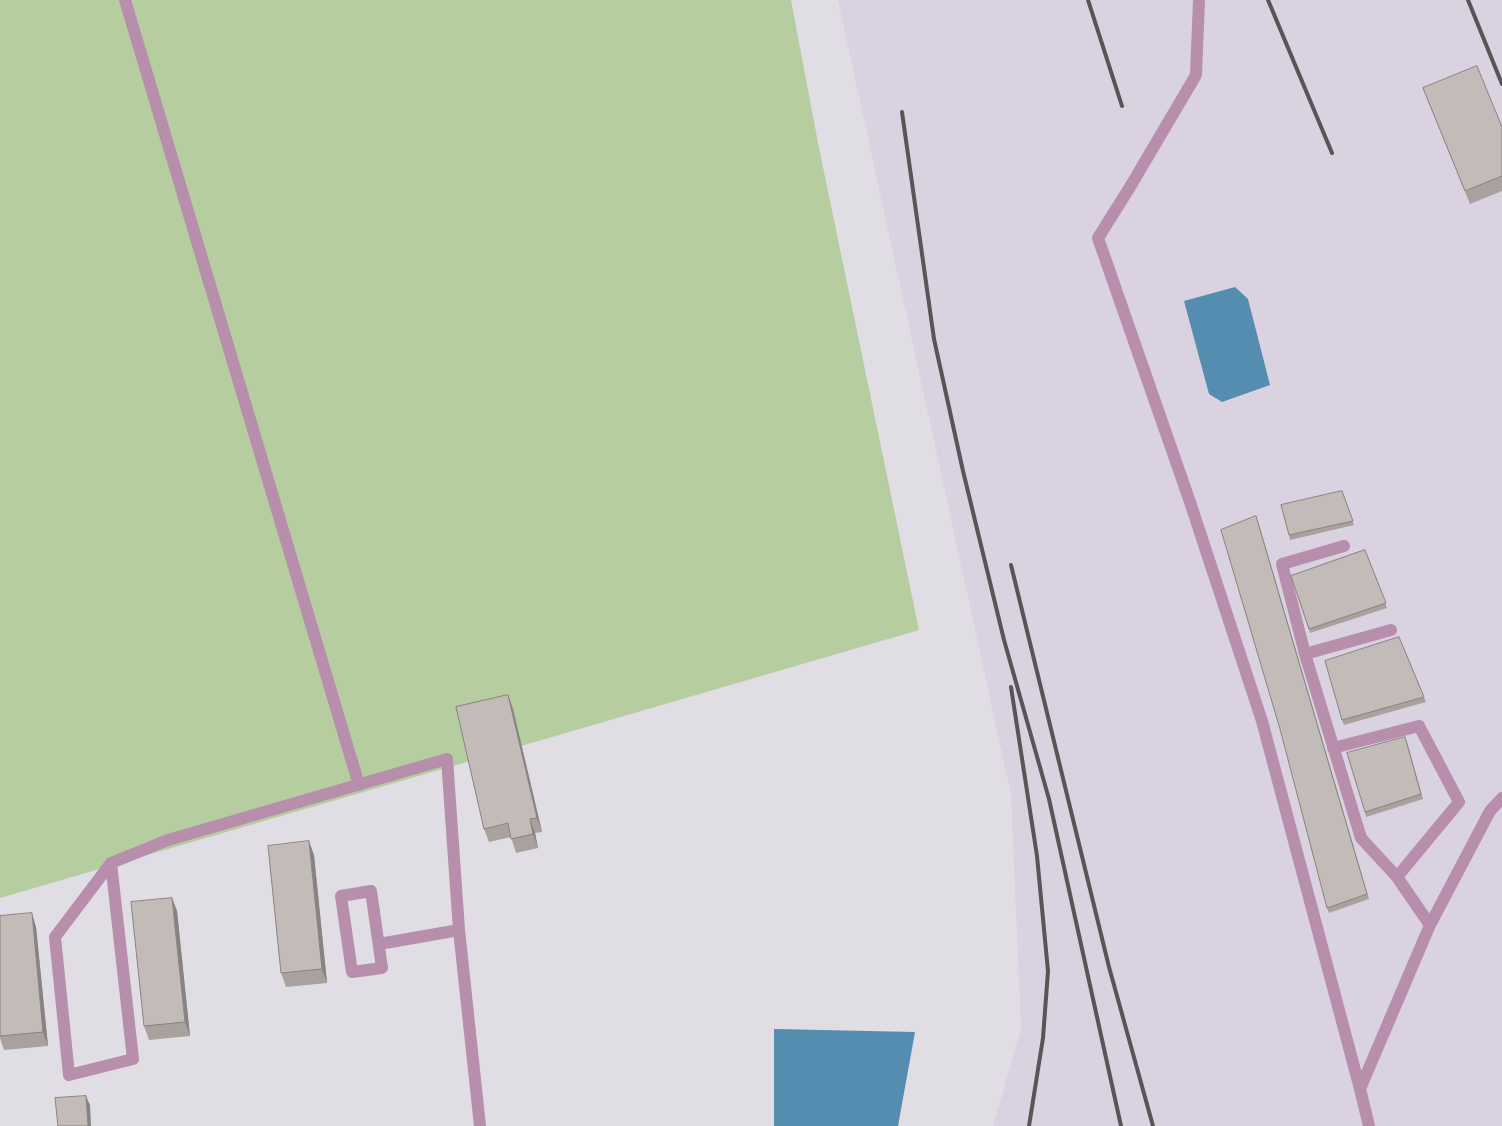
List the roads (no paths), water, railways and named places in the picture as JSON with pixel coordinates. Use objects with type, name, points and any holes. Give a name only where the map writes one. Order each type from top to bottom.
[{"type":"lane","points":[[125,0],[359,785]]},
{"type":"lane","points":[[1198,0],[1196,75],[1098,238],[1190,502],[1262,721],[1369,1126]]},
{"type":"lane","points":[[1344,546],[1282,564],[1305,654],[1361,838],[1397,877],[1430,925]]},
{"type":"lane","points":[[1305,654],[1391,630]]},
{"type":"lane","points":[[1333,748],[1419,726],[1459,802],[1397,877]]},
{"type":"lane","points":[[111,863],[132,1059],[69,1075],[55,937],[111,863],[168,840],[447,759],[459,930],[480,1126]]},
{"type":"lane","points":[[1360,1089],[1430,925],[1490,811],[1502,798]]},
{"type":"lane","points":[[371,891],[379,944],[382,968],[352,972],[341,896],[371,891]]},
{"type":"lane","points":[[379,944],[459,930]]},
{"type":"water","points":[[1235,287],[1248,299],[1270,385],[1222,402],[1209,394],[1184,301]]},
{"type":"water","points":[[774,1029],[915,1032],[898,1126],[774,1126]]},
{"type":"railway","points":[[1088,0],[1122,106]]},
{"type":"railway","points":[[1268,0],[1332,153]]},
{"type":"railway","points":[[1468,0],[1502,84]]},
{"type":"railway","points":[[902,112],[934,339],[963,471],[1004,640],[1049,799],[1121,1126]]},
{"type":"railway","points":[[1011,565],[1109,967],[1153,1126]]},
{"type":"railway","points":[[1011,687],[1037,856],[1048,971],[1043,1038],[1029,1126]]}]
